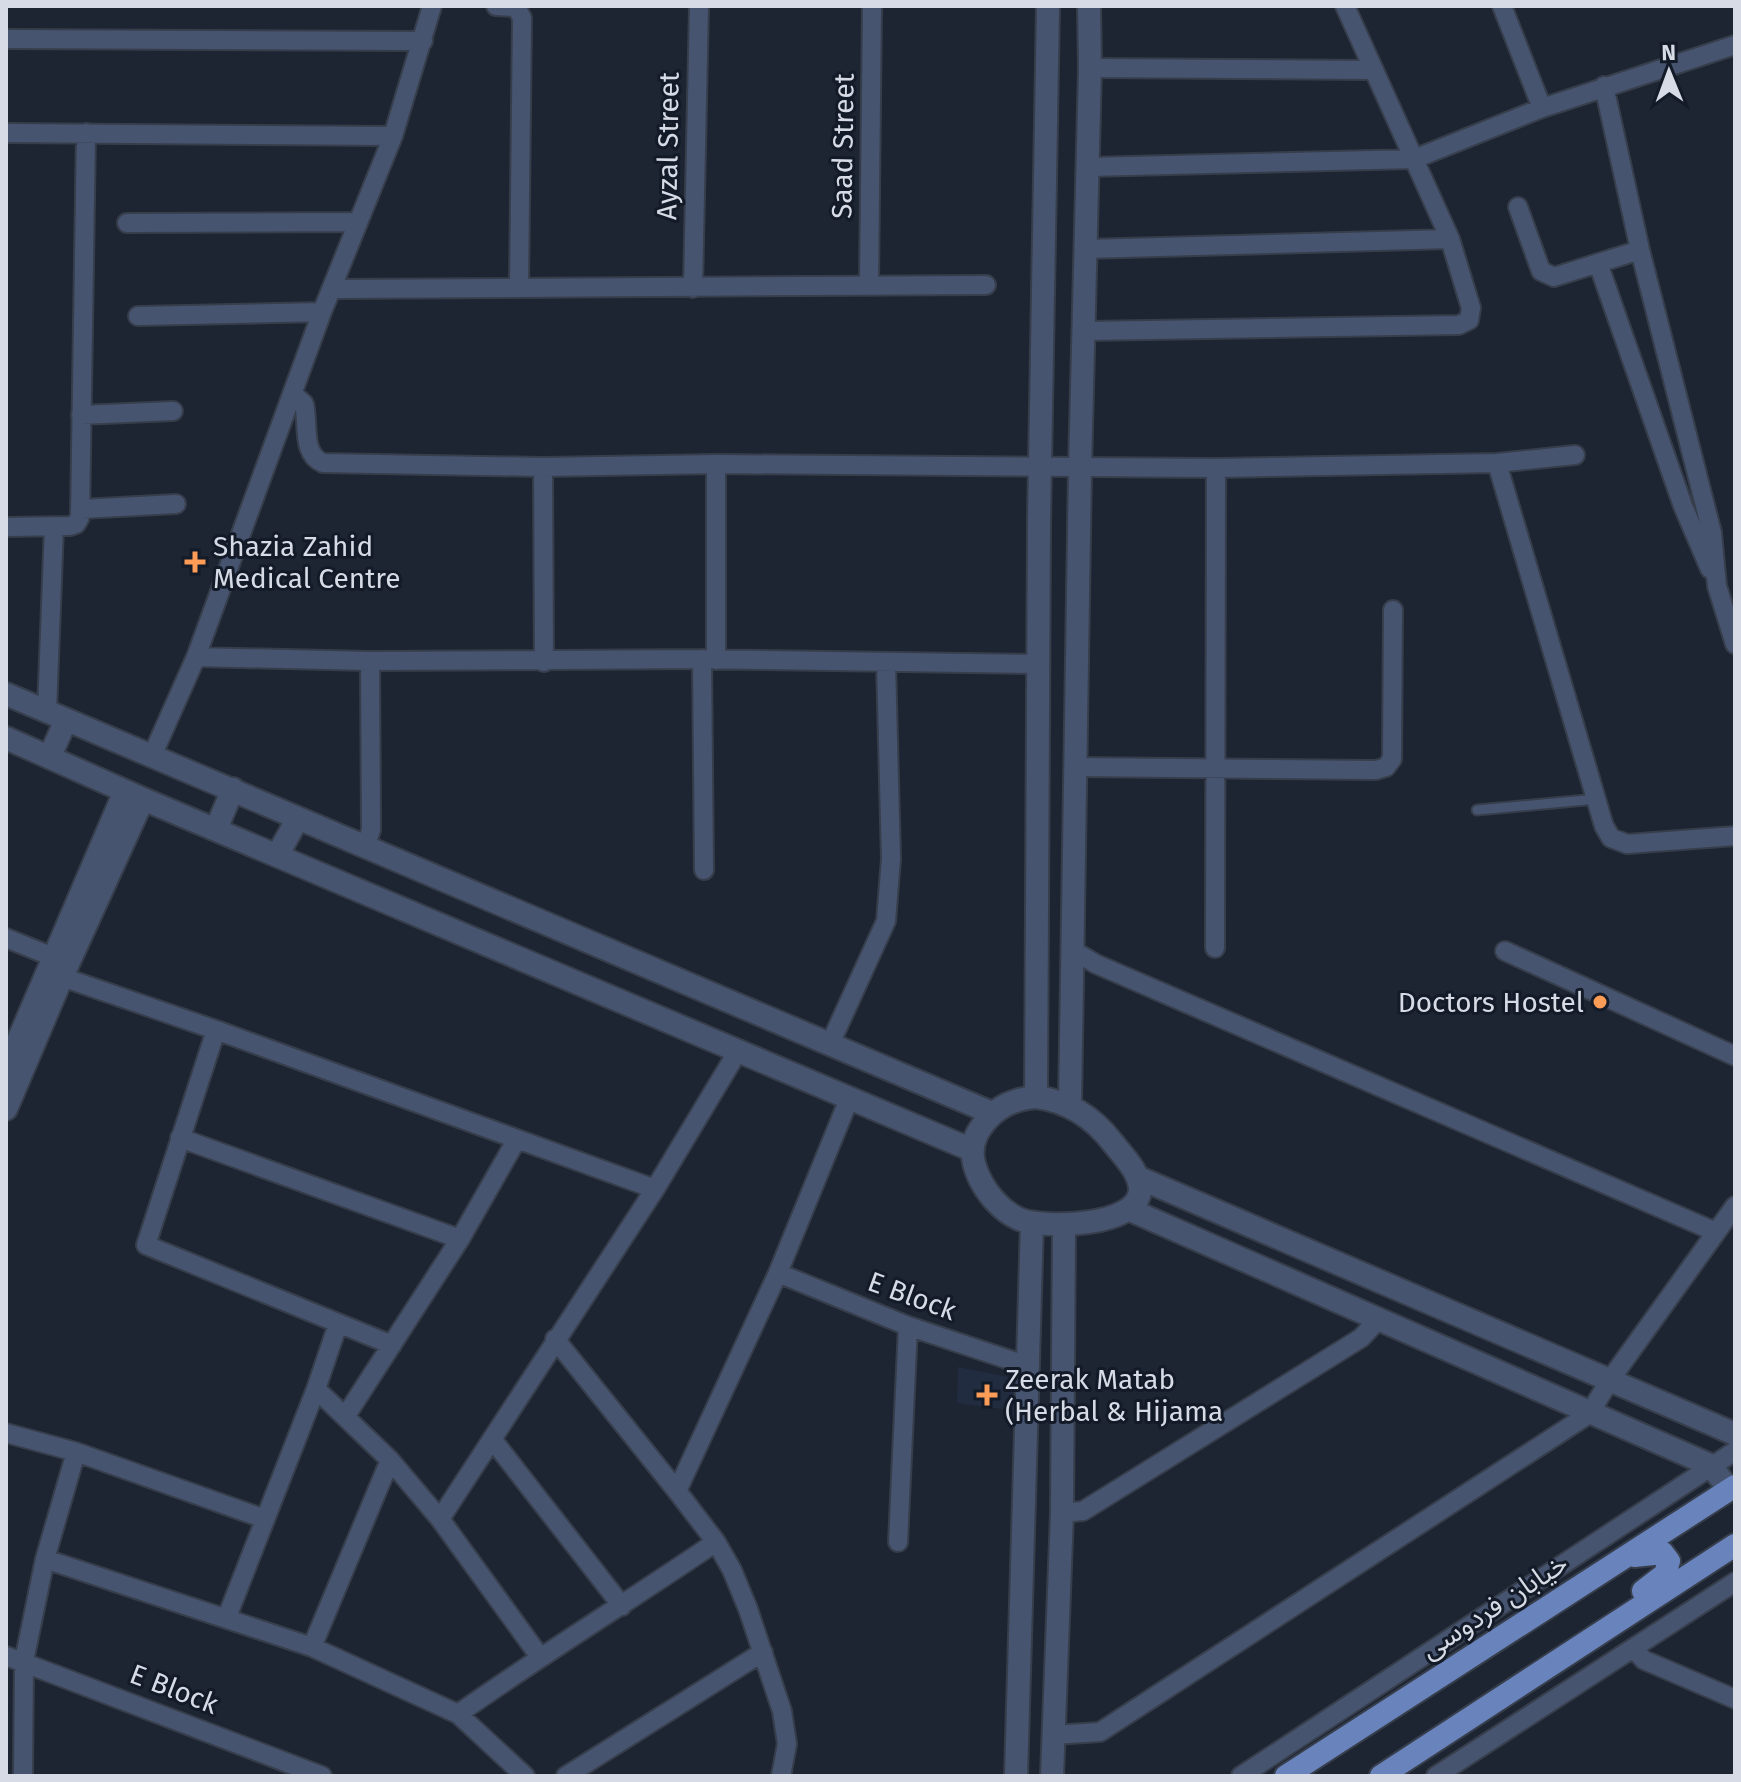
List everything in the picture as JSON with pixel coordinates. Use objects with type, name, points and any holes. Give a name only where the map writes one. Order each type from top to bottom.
[{"type":"main road","name":"خیابان فردوسی","points":[[1286,1776],[1732,1488]]},
{"type":"main road","points":[[1381,1776],[1735,1545]]},
{"type":"main road","points":[[1614,1626],[1620,1608],[1658,1580],[1669,1567],[1667,1557],[1658,1552],[1625,1558]]},
{"type":"street","points":[[152,756],[196,657],[322,312],[393,136],[432,6]]},
{"type":"street","points":[[496,6],[516,7],[522,18],[519,287]]},
{"type":"street","name":"Ayzal Street","points":[[693,288],[699,6]]},
{"type":"street","name":"Saad Street","points":[[869,286],[872,6]]},
{"type":"street","points":[[1036,1097],[1040,469],[1048,6]]},
{"type":"street","points":[[1070,1105],[1089,6]]},
{"type":"street","points":[[1085,331],[1459,325],[1469,320],[1471,308],[1450,239],[1345,6]]},
{"type":"street","points":[[1502,6],[1542,108]]},
{"type":"street","points":[[6,39],[423,41]]},
{"type":"street","points":[[1087,167],[1414,159],[1542,108],[1735,45]]},
{"type":"street","points":[[1090,68],[1374,70]]},
{"type":"street","points":[[1604,86],[1640,250],[1712,533],[1717,586]]},
{"type":"street","points":[[6,133],[393,136]]},
{"type":"street","points":[[6,527],[76,524],[81,509],[86,133]]},
{"type":"street","points":[[1518,207],[1541,271],[1547,275],[1554,277],[1640,250]]},
{"type":"street","points":[[127,223],[358,222]]},
{"type":"street","points":[[1086,249],[1450,239]]},
{"type":"street","points":[[1598,263],[1683,506],[1717,586],[1735,644]]},
{"type":"street","points":[[332,289],[986,285]]},
{"type":"street","points":[[138,316],[322,312]]},
{"type":"street","points":[[293,394],[304,404],[309,450],[317,461],[323,463],[1080,469],[1497,463],[1575,455]]},
{"type":"street","points":[[81,415],[173,411]]},
{"type":"street","points":[[1497,463],[1604,826],[1611,838],[1627,844],[1735,836]]},
{"type":"street","points":[[704,870],[716,464]]},
{"type":"street","points":[[543,467],[544,662]]},
{"type":"street","points":[[1215,948],[1216,468]]},
{"type":"street","points":[[81,509],[176,504]]},
{"type":"street","points":[[50,756],[57,715],[54,527]]},
{"type":"street","points":[[1076,767],[1376,770],[1386,767],[1392,759],[1393,610]]},
{"type":"street","points":[[196,657],[370,661],[709,660],[1040,664]]},
{"type":"street","points":[[365,848],[371,830],[370,661]]},
{"type":"street","points":[[830,1044],[886,921],[891,859],[886,663]]},
{"type":"street","points":[[6,694],[992,1113]]},
{"type":"street","points":[[6,738],[972,1150]]},
{"type":"street","points":[[216,829],[233,789]]},
{"type":"street","points":[[6,1069],[58,967],[134,795]]},
{"type":"street","points":[[278,854],[298,818]]},
{"type":"street","points":[[6,938],[58,967],[216,1030],[655,1189]]},
{"type":"street","points":[[1072,950],[1096,964],[1716,1232]]},
{"type":"street","points":[[1505,951],[1735,1056]]},
{"type":"street","points":[[6,1109],[58,967]]},
{"type":"street","points":[[216,1030],[146,1245],[392,1345]]},
{"type":"street","points":[[440,1519],[655,1189],[738,1051]]},
{"type":"street","points":[[1036,1097],[1070,1105],[1108,1136],[1137,1177],[1139,1195],[1136,1203],[1128,1209],[1093,1221],[1064,1225],[1032,1223],[1013,1216],[987,1192],[975,1169],[972,1150],[979,1131],[992,1113],[1011,1101],[1036,1097]]},
{"type":"street","points":[[677,1491],[778,1273],[849,1099]]},
{"type":"street","points":[[180,1138],[460,1239]]},
{"type":"street","points":[[345,1417],[460,1239],[517,1139]]},
{"type":"street","points":[[1137,1177],[1735,1434]]},
{"type":"street","points":[[1053,1735],[1100,1732],[1589,1414],[1735,1206]]},
{"type":"street","points":[[1128,1209],[1710,1465],[1732,1488]]},
{"type":"street","points":[[1016,1776],[1032,1223]]},
{"type":"street","points":[[1052,1776],[1062,1513],[1064,1225]]},
{"type":"street","name":"E Block","points":[[778,1273],[908,1326],[1028,1366]]},
{"type":"street","points":[[1062,1513],[1083,1511],[1361,1338],[1377,1321]]},
{"type":"street","points":[[227,1617],[316,1389],[338,1324]]},
{"type":"street","points":[[898,1542],[908,1326]]},
{"type":"street","points":[[555,1339],[677,1491],[716,1542],[732,1570],[775,1686],[785,1728],[787,1744],[781,1776]]},
{"type":"street","points":[[316,1389],[390,1460],[440,1519],[540,1657]]},
{"type":"street","points":[[6,1433],[76,1452],[265,1519]]},
{"type":"street","points":[[492,1439],[622,1606]]},
{"type":"street","points":[[1241,1776],[1735,1451]]},
{"type":"street","points":[[23,1776],[15,1659],[76,1452]]},
{"type":"street","points":[[312,1647],[390,1460]]},
{"type":"street","points":[[458,1714],[716,1542]]},
{"type":"street","points":[[45,1559],[312,1647],[458,1714],[525,1776]]},
{"type":"street","points":[[1436,1776],[1735,1582]]},
{"type":"street","points":[[1634,1649],[1644,1660],[1735,1699]]},
{"type":"street","points":[[566,1776],[763,1652]]},
{"type":"street","name":"E Block","points":[[15,1659],[322,1776]]},
{"type":"lane","points":[[1477,810],[1597,799]]},
{"type":"shaded area","name":"Zeerak Matab (Herbal & Hijama","points":[[958,1367],[1018,1379],[1016,1411],[957,1403]]},
{"type":"place","name":"Shazia Zahid Medical Centre","points":[[195,562]]},
{"type":"place","name":"Doctors Hostel","points":[[1600,1002]]},
{"type":"place","name":"Zeerak Matab (Herbal & Hijama","points":[[987,1395]]}]
